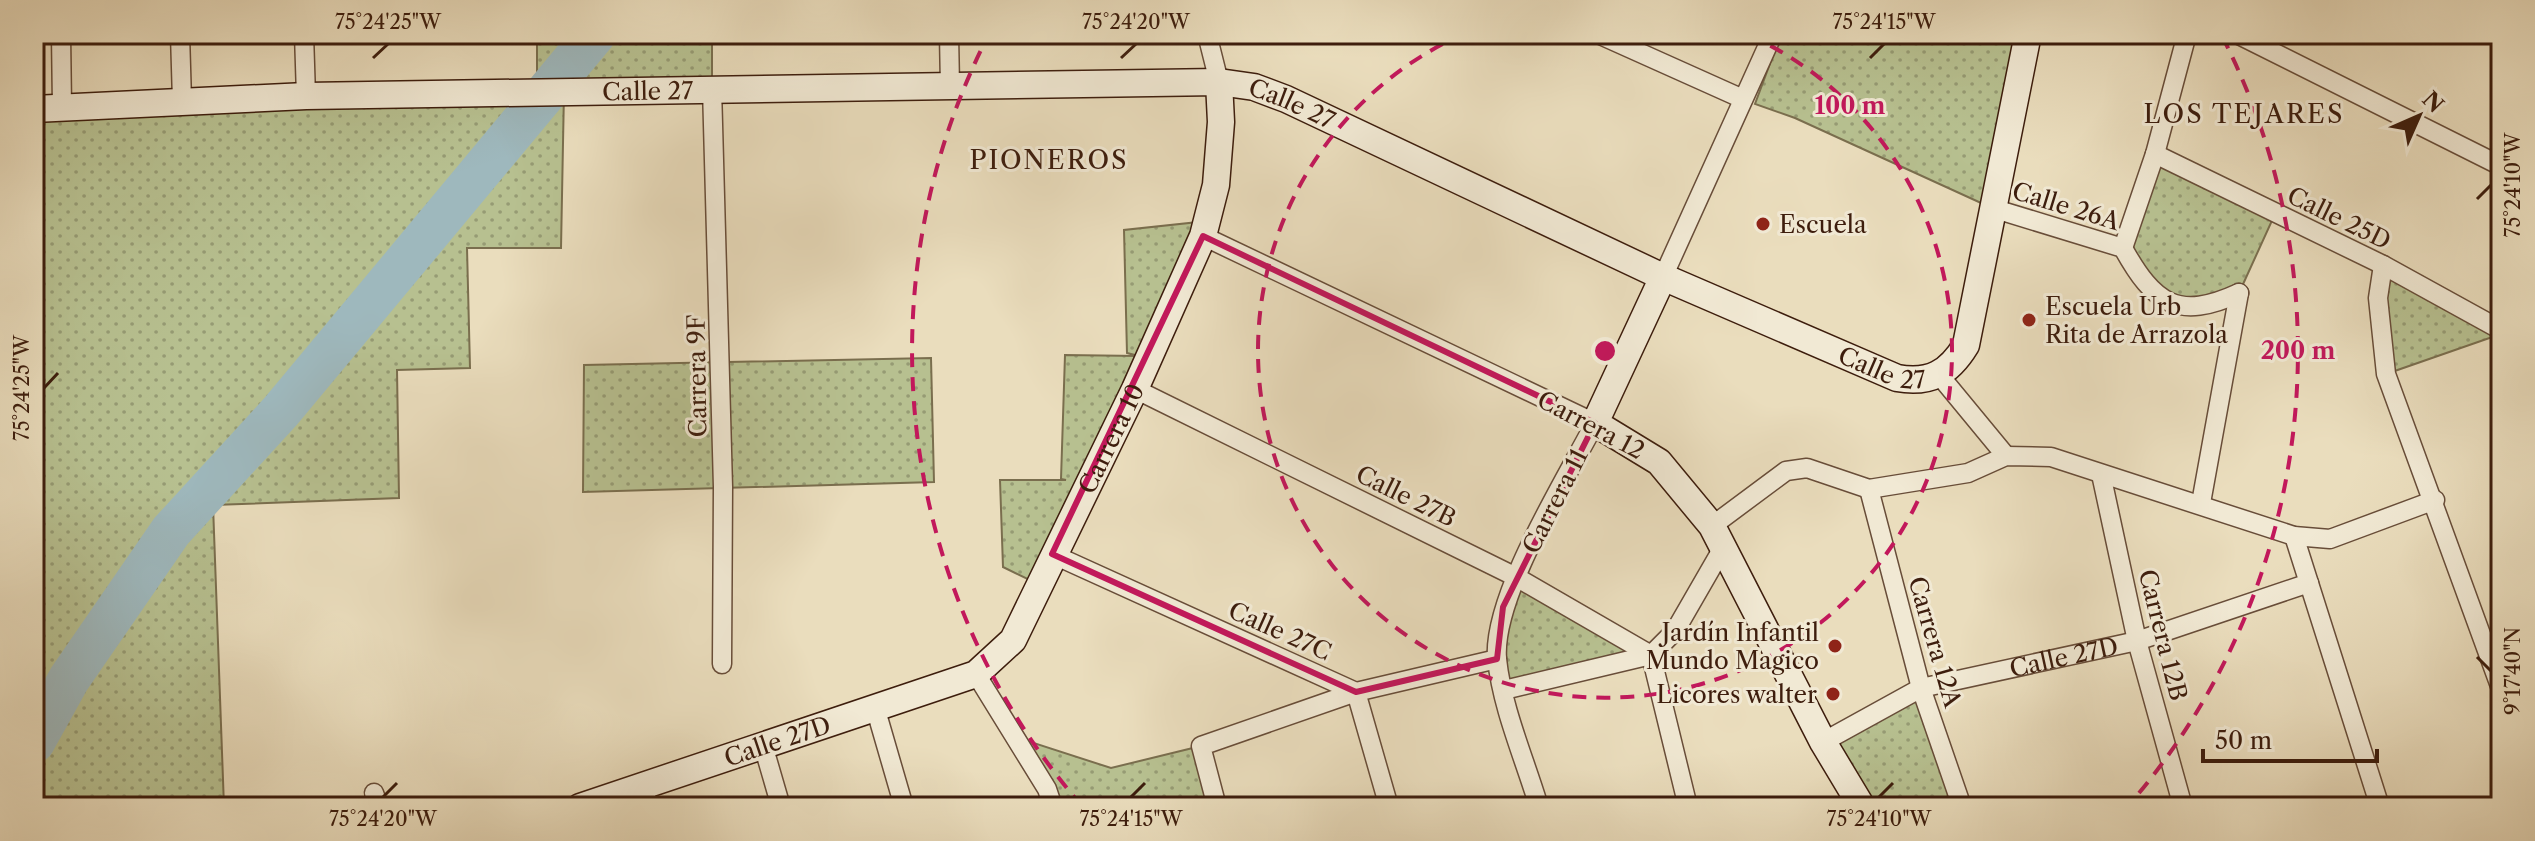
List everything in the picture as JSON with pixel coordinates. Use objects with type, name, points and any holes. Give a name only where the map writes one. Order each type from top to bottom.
[{"type":"street","points":[[61,34],[62,107]]},
{"type":"street","points":[[180,34],[182,101]]},
{"type":"street","points":[[304,34],[306,96]]},
{"type":"street","points":[[949,34],[950,87]]},
{"type":"street","name":"Carrera 10","points":[[976,674],[1013,640],[1052,554],[1135,389],[1203,236],[1216,185],[1221,122],[1219,82],[1207,34]]},
{"type":"street","points":[[1598,34],[1743,99]]},
{"type":"street","name":"Carrera 11","points":[[1539,807],[1497,659],[1503,607],[1595,423],[1773,34]]},
{"type":"street","points":[[2123,248],[2155,154],[2187,34]]},
{"type":"street","points":[[2237,34],[2501,166]]},
{"type":"street","points":[[1940,376],[1956,361],[1966,345],[2026,35]]},
{"type":"street","name":"Calle 27","points":[[34,109],[306,96],[550,90],[1219,82],[1254,87],[1286,99],[1663,277],[1897,378],[1918,382],[1940,376],[2006,456]]},
{"type":"street","name":"Carrera 9F","points":[[712,88],[723,487],[722,664]]},
{"type":"street","name":"Calle 25D","points":[[2155,154],[2383,265],[2501,330]]},
{"type":"street","name":"Calle 26A","points":[[1992,208],[2123,248],[2142,282],[2171,304],[2207,308],[2239,293],[2201,503]]},
{"type":"street","name":"Carrera 12","points":[[1203,236],[1595,423],[1659,462],[1718,536],[1823,742],[1862,807]]},
{"type":"street","points":[[2383,265],[2378,298],[2386,374],[2435,500],[2501,689]]},
{"type":"street","name":"Calle 27B","points":[[1135,389],[1516,577],[1651,655]]},
{"type":"street","points":[[1504,690],[1651,655],[1675,631],[1718,536],[1786,471],[1807,468],[1869,489],[1968,473],[2006,456],[2051,457],[2201,503],[2294,536],[2330,539],[2435,500]]},
{"type":"street","name":"Carrera 12B","points":[[2101,474],[2137,641],[2183,807]]},
{"type":"street","name":"Carrera 12A","points":[[1869,489],[1921,688],[1962,807]]},
{"type":"street","points":[[2294,536],[2380,807]]},
{"type":"street","name":"Calle 27C","points":[[1052,554],[1356,692]]},
{"type":"street","name":"Calle 27D","points":[[1823,742],[1921,688],[2137,641],[2309,583]]},
{"type":"street","points":[[1651,655],[1688,807]]},
{"type":"street","points":[[1217,807],[1201,746],[1356,692],[1497,659]]},
{"type":"street","points":[[976,674],[1047,789],[1053,807]]},
{"type":"street","name":"Calle 27D","points":[[580,807],[646,796],[763,745],[976,674]]},
{"type":"street","points":[[1356,692],[1389,807]]},
{"type":"street","points":[[875,707],[904,807]]},
{"type":"street","points":[[763,745],[781,807]]},
{"type":"highlighted area","points":[[1203,236],[1595,423],[1503,607],[1497,659],[1356,692],[1052,554]]},
{"type":"green space","points":[[537,34],[712,34],[712,88],[564,91],[561,248],[467,248],[470,368],[397,370],[399,498],[213,505],[224,807],[34,807],[34,109],[537,91]]},
{"type":"green space","points":[[1781,34],[2024,34],[1992,208],[1795,118],[1755,104]]},
{"type":"green space","points":[[2155,154],[2275,214],[2239,293],[2171,304],[2123,248]]},
{"type":"green space","points":[[1208,221],[1040,585],[1003,567],[1000,480],[1066,480],[1061,479],[1065,355],[1139,356],[1127,353],[1124,230]]},
{"type":"green space","points":[[2383,265],[2501,334],[2386,374]]},
{"type":"green space","points":[[931,358],[934,482],[583,492],[584,365]]},
{"type":"green space","points":[[1518,584],[1651,655],[1504,690],[1503,607]]},
{"type":"green space","points":[[1921,688],[1962,807],[1862,807],[1823,742]]},
{"type":"green space","points":[[1015,737],[1111,768],[1201,746],[1217,807],[1053,807]]},
{"type":"waterway","points":[[34,742],[69,679],[171,531],[281,411],[595,34]]},
{"type":"place","name":"Escuela","points":[[1763,224]]},
{"type":"place","name":"Escuela Urb Rita de Arrazola","points":[[2029,320]]},
{"type":"place","name":"Jardín Infantil Mundo Magico","points":[[1835,646]]},
{"type":"place","name":"Licores walter","points":[[1833,694]]},
{"type":"district","name":"LOS TEJARES","points":[[2244,114]]},
{"type":"district","name":"PIONEROS","points":[[1049,160]]}]
